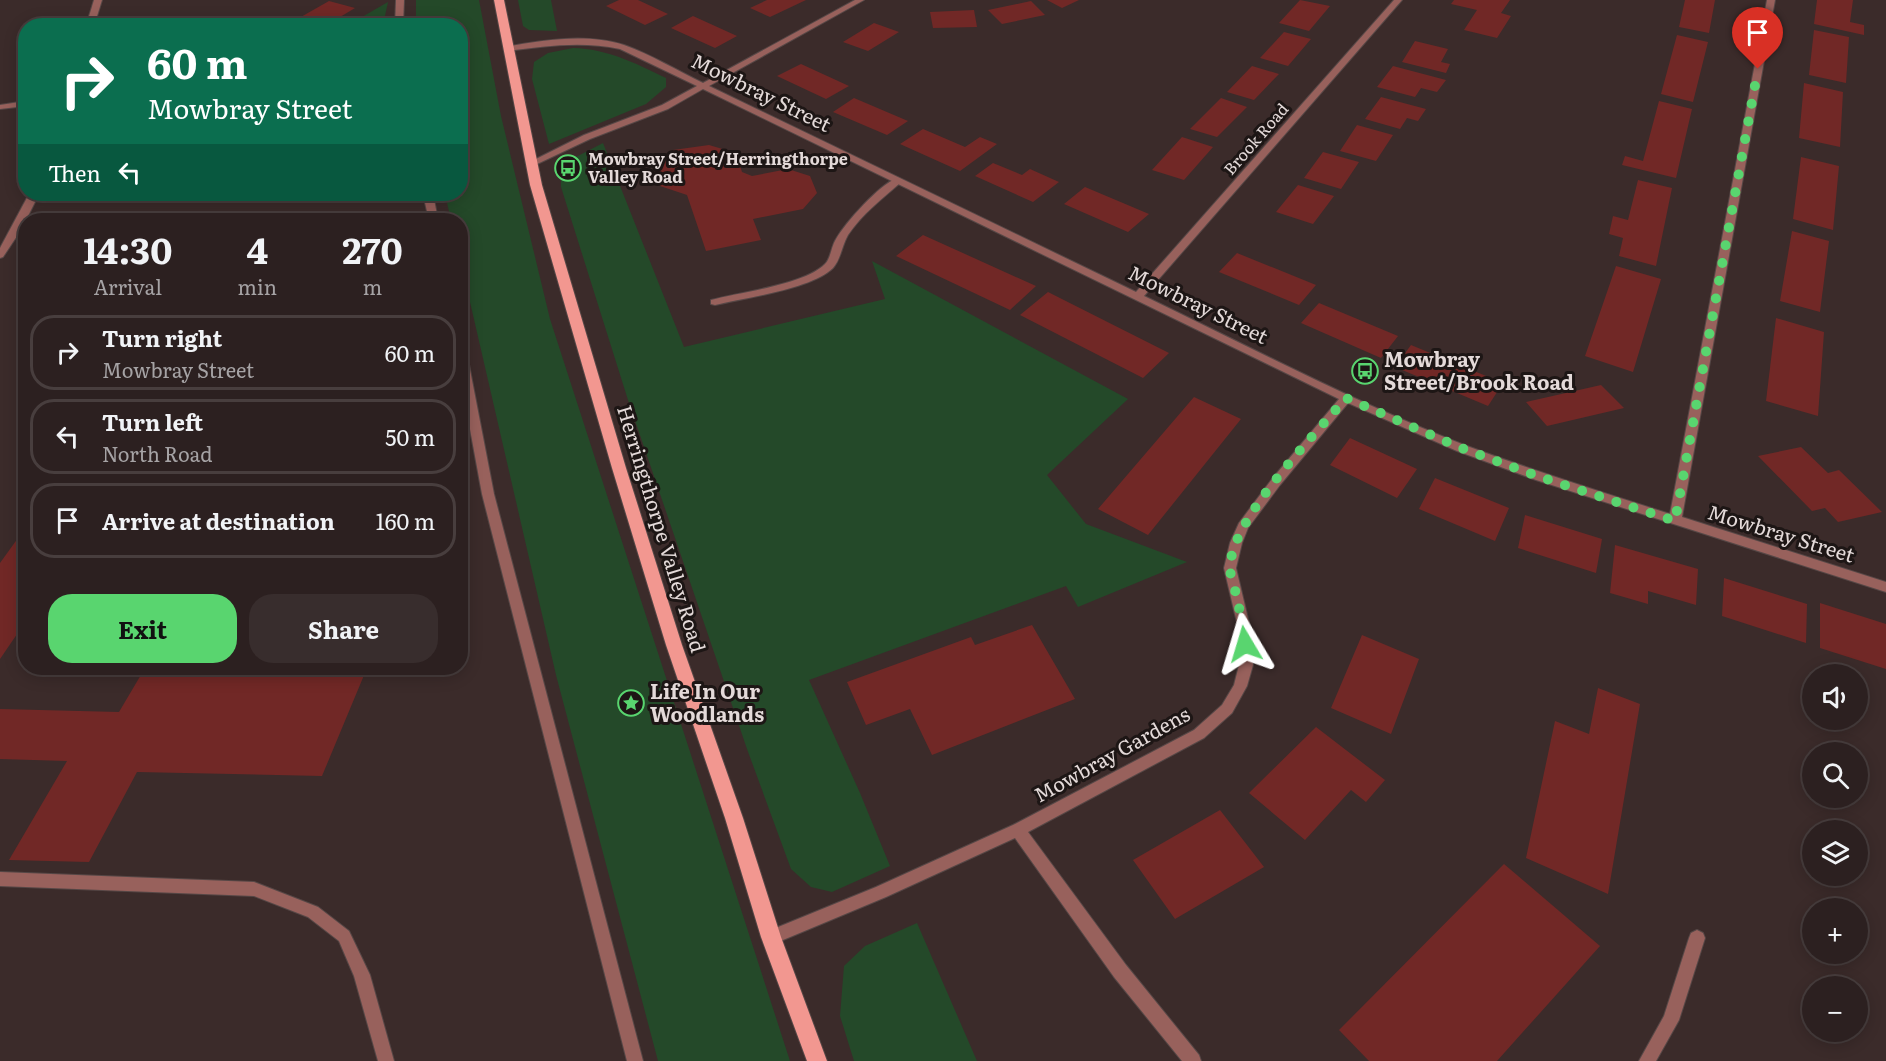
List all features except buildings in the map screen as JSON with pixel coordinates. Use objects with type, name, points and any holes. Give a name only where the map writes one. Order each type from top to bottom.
[{"type":"main road","name":"Herringthorpe Valley Road","points":[[499,0],[532,164],[619,468],[674,645],[734,818],[771,937],[817,1061]]},
{"type":"street","points":[[92,18],[98,0]]},
{"type":"street","points":[[399,18],[400,0]]},
{"type":"street","points":[[532,164],[587,137],[665,107],[860,0]]},
{"type":"street","name":"Brook Road","points":[[1137,297],[1398,0]]},
{"type":"street","points":[[1675,521],[1771,0]]},
{"type":"street","name":"Mowbray Street","points":[[508,49],[558,42],[600,41],[622,47],[1346,398],[1461,448],[1540,477],[1675,521],[1886,586]]},
{"type":"street","points":[[0,107],[18,104]]},
{"type":"street","points":[[715,302],[798,282],[818,274],[831,264],[841,238],[851,224],[897,181]]},
{"type":"street","points":[[0,255],[18,226]]},
{"type":"street","points":[[468,387],[488,494],[634,1061]]},
{"type":"street","name":"Mowbray Gardens","points":[[771,937],[881,892],[1018,830],[1199,734],[1227,709],[1240,686],[1246,665],[1243,623],[1230,568],[1236,543],[1244,526],[1276,482],[1346,398]]},
{"type":"street","points":[[1018,830],[1120,971],[1193,1061]]},
{"type":"street","points":[[0,879],[254,890],[313,912],[344,936],[362,975],[386,1061]]},
{"type":"street","points":[[1647,1061],[1671,1020],[1697,938]]},
{"type":"green space","points":[[416,0],[479,0],[501,116],[550,319],[790,1061],[658,1061],[556,675],[468,293],[468,213],[449,213],[447,201],[468,201],[468,18],[416,18]]},
{"type":"green space","points":[[518,0],[551,0],[557,31],[529,30],[523,26]]},
{"type":"green space","points":[[388,2],[385,18],[360,18]]},
{"type":"green space","points":[[573,48],[598,51],[632,62],[666,78],[666,87],[646,104],[549,144],[532,79],[534,62],[548,53]]},
{"type":"green space","points":[[603,143],[684,347],[885,299],[872,261],[1128,399],[1047,475],[1086,524],[1187,562],[1078,607],[1066,586],[809,680],[890,866],[832,892],[811,887],[791,869],[747,749],[628,400],[561,187],[561,170],[574,158]]},
{"type":"green space","points":[[917,923],[977,1061],[854,1061],[840,1016],[844,966],[865,946]]},
{"type":"place","name":"Mowbray Street/Herringthorpe Valley Road","points":[[568,168]]},
{"type":"place","name":"Mowbray Street/Brook Road","points":[[1365,371]]},
{"type":"place","name":"Life In Our Woodlands","points":[[631,703]]},
{"type":"route","points":[[1245,644],[1243,623],[1230,568],[1236,543],[1244,526],[1276,482],[1346,398],[1461,448],[1540,477],[1675,521],[1758,69]]}]
